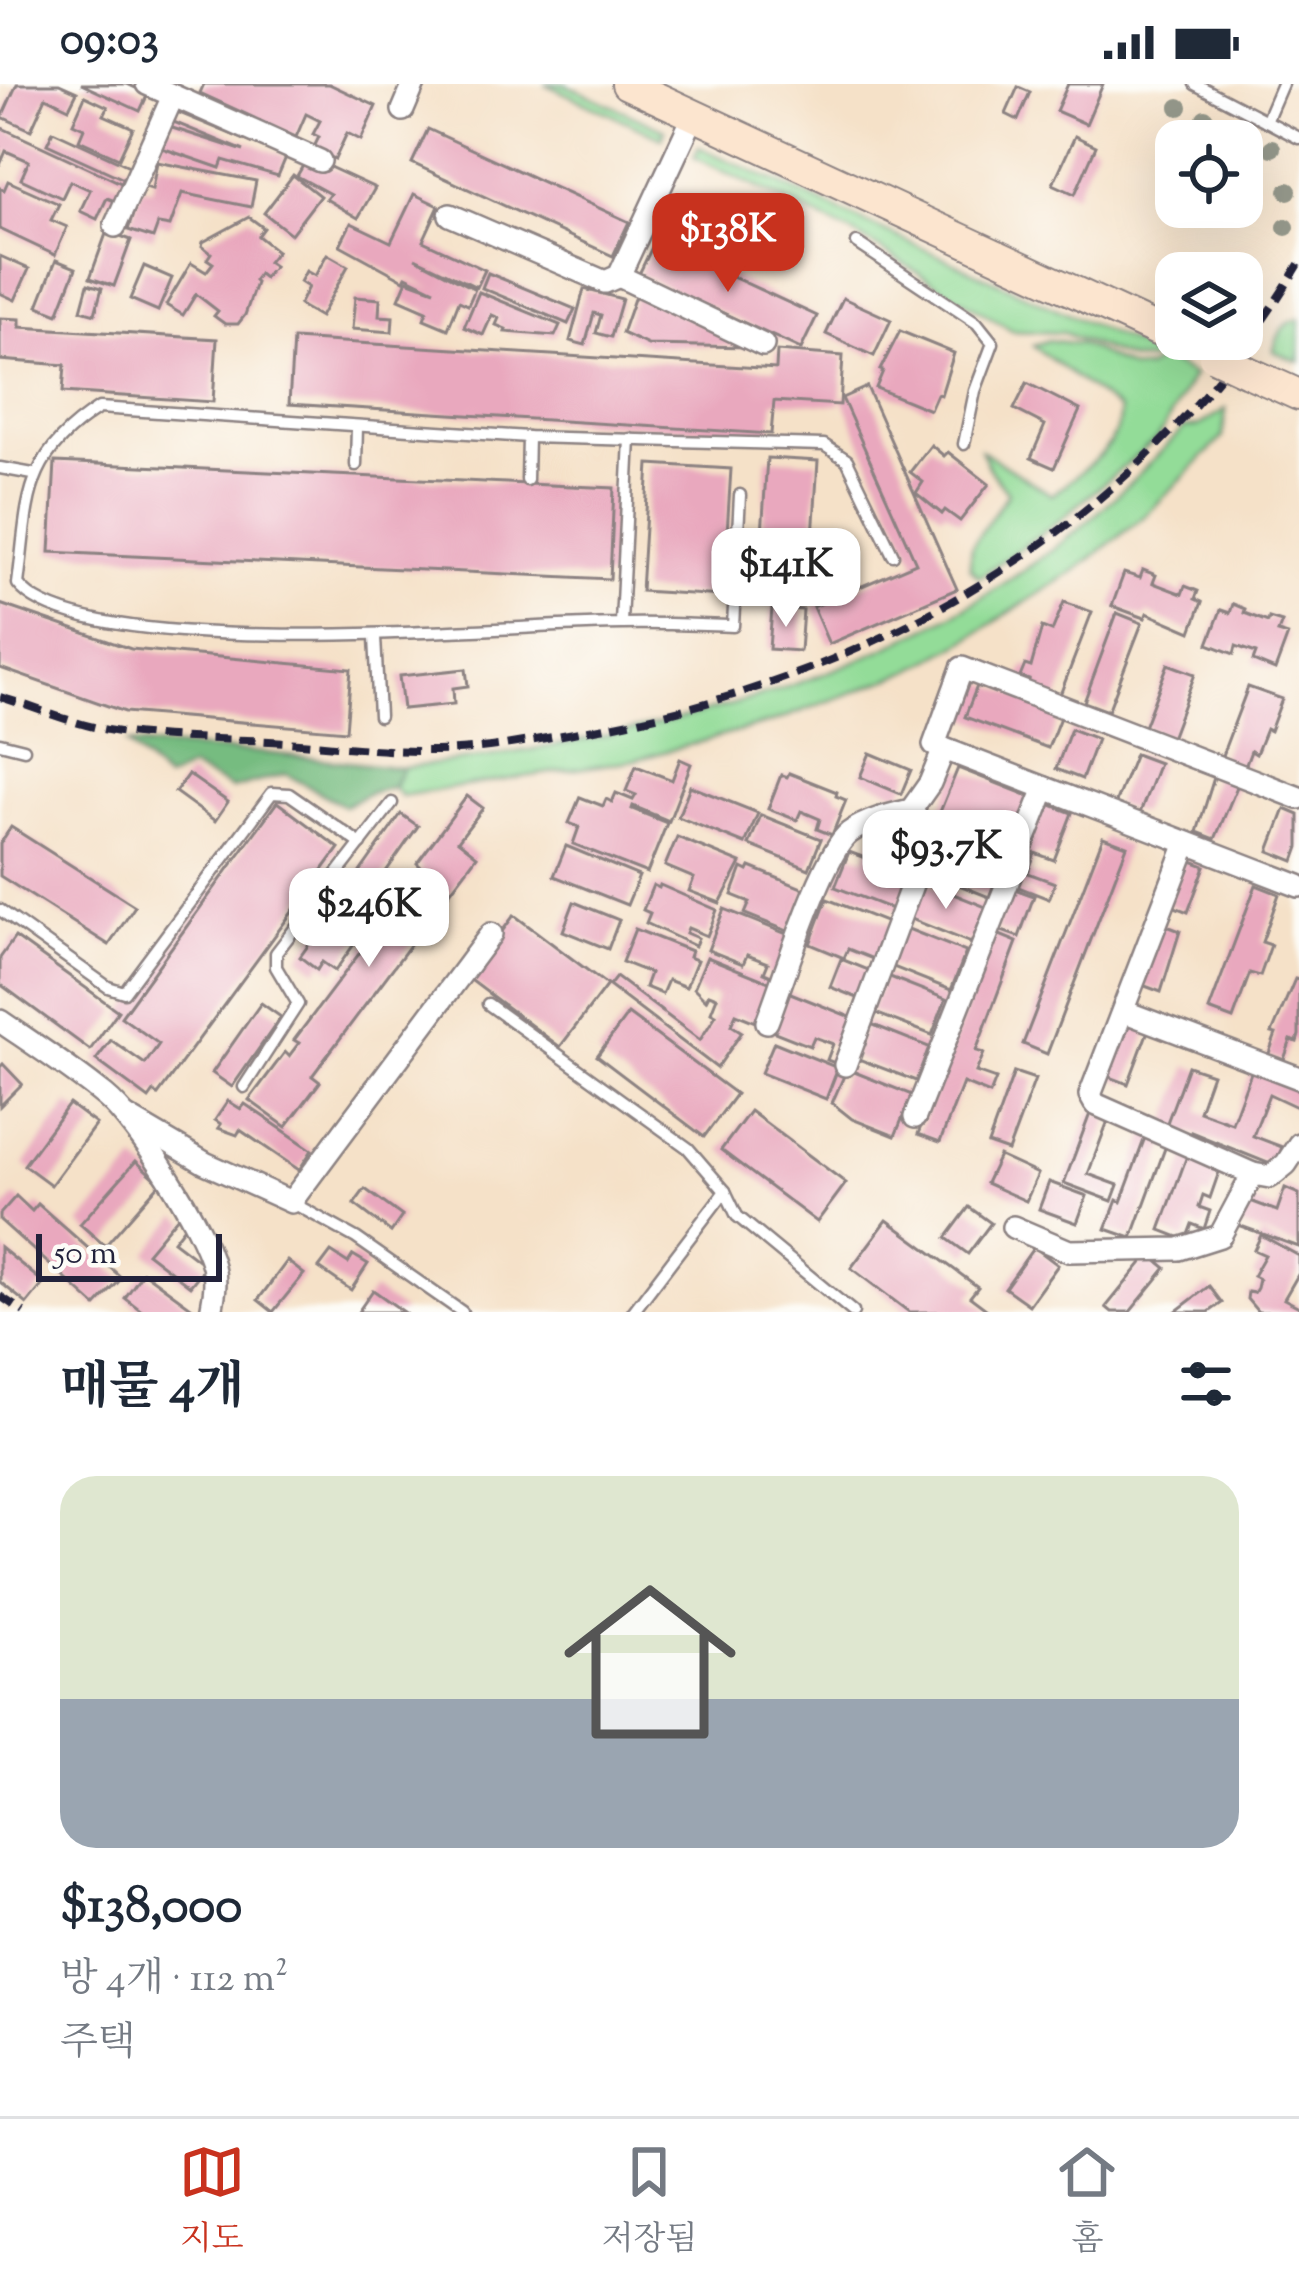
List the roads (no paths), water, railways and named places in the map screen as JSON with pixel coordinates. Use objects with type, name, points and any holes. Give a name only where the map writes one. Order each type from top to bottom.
[{"type":"main road","points":[[627,84],[1155,329]]},
{"type":"main road","points":[[1222,360],[1299,395]]},
{"type":"street","points":[[147,84],[320,161]]},
{"type":"street","points":[[403,110],[414,84]]},
{"type":"street","points":[[115,226],[173,96]]},
{"type":"street","points":[[450,215],[605,282],[619,276],[694,115]]},
{"type":"street","points":[[619,276],[763,345]]},
{"type":"street","points":[[1299,798],[962,668],[934,745],[1299,886]]},
{"type":"street","points":[[767,1022],[825,871],[846,835],[877,819],[911,810],[930,783],[944,749]]},
{"type":"street","points":[[915,1118],[1045,788]]},
{"type":"street","points":[[845,1065],[923,855],[925,829],[911,810]]},
{"type":"street","points":[[1187,843],[1090,1095],[1095,1104],[1253,1174],[1270,1177],[1299,1144]]},
{"type":"street","points":[[125,1116],[205,1163],[292,1202],[491,934]]},
{"type":"street","points":[[1123,1011],[1299,1078]]},
{"type":"street","points":[[0,1021],[107,1097],[125,1116],[183,1204],[213,1266],[216,1287],[211,1312]]},
{"type":"street","points":[[1013,1226],[1069,1251],[1179,1249],[1225,1231],[1253,1174]]},
{"type":"lane","points":[[1195,84],[1299,138]]},
{"type":"lane","points":[[1266,121],[1282,84]]},
{"type":"lane","points":[[857,243],[977,323],[992,343],[964,444]]},
{"type":"lane","points":[[740,495],[733,626],[621,623],[375,637],[136,628],[43,605],[18,584],[33,474],[71,426],[99,408],[528,436],[824,445],[847,460],[893,556]]},
{"type":"lane","points":[[356,427],[356,464]]},
{"type":"lane","points":[[527,480],[528,436]]},
{"type":"lane","points":[[621,623],[631,439]]},
{"type":"lane","points":[[0,468],[33,474]]},
{"type":"lane","points":[[375,637],[379,716]]},
{"type":"lane","points":[[0,742],[24,749]]},
{"type":"lane","points":[[0,910],[108,987],[124,992],[272,793],[289,794],[361,844]]},
{"type":"lane","points":[[244,1087],[298,1004],[276,967],[275,953],[392,803]]},
{"type":"lane","points":[[488,1004],[688,1148],[725,1191],[737,1216],[853,1312]]},
{"type":"lane","points":[[633,1312],[725,1191]]},
{"type":"lane","points":[[292,1202],[356,1238],[462,1312]]},
{"type":"railway","points":[[0,697],[85,725],[134,734],[442,751],[584,731],[693,707],[798,673],[899,629],[994,576],[1082,513],[1163,440],[1236,357],[1299,264]]},
{"type":"railway","points":[[0,1296],[24,1312]]}]
